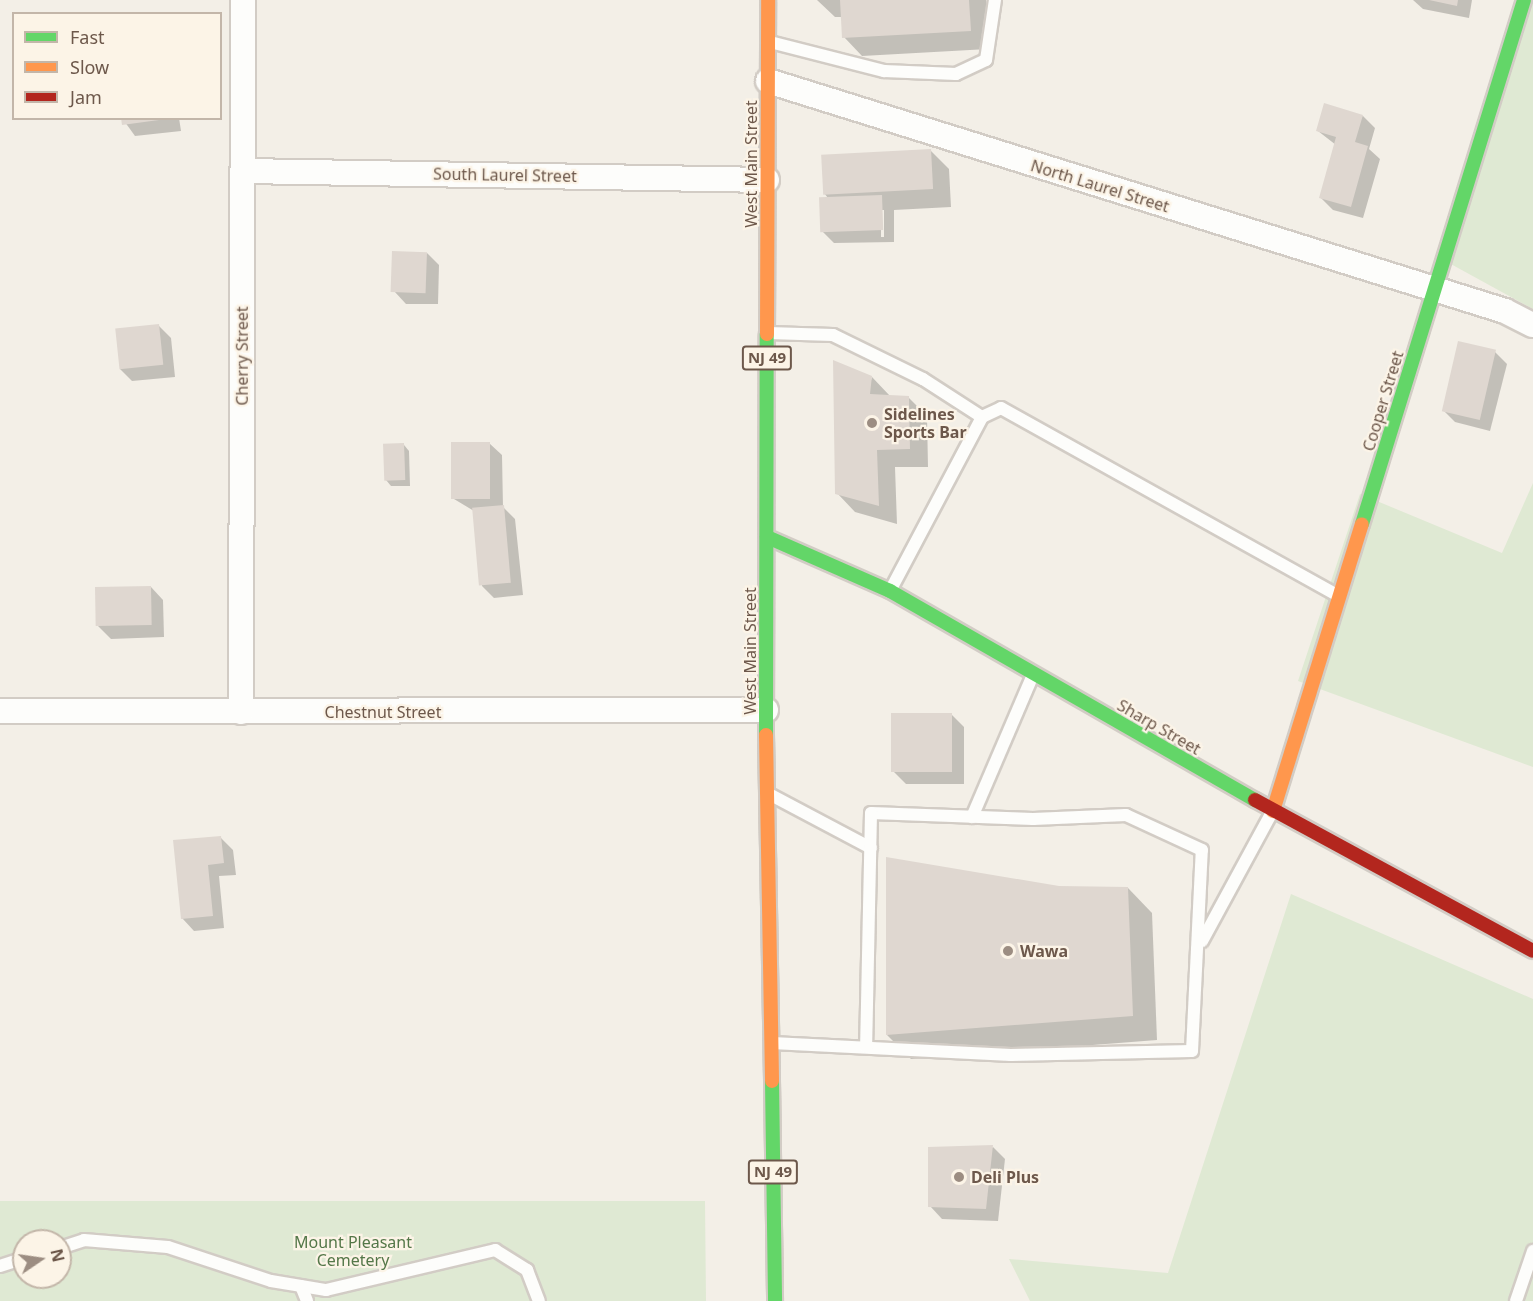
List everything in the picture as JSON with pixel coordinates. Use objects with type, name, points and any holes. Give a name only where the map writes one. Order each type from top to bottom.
[{"type":"main road","name":"West Main Street","points":[[768,0],[766,710],[775,1301]]},
{"type":"main road","name":"Cooper Street","points":[[1273,811],[1524,0]]},
{"type":"main road","name":"Sharp Street","points":[[767,537],[890,591],[1273,811],[1533,951]]},
{"type":"street","name":"Cherry Street","points":[[241,712],[243,0]]},
{"type":"street","name":"North Laurel Street","points":[[768,81],[1433,291],[1505,311],[1533,325]]},
{"type":"street","name":"South Laurel Street","points":[[243,171],[767,180]]},
{"type":"street","name":"Chestnut Street","points":[[0,711],[766,710]]},
{"type":"lane","points":[[767,41],[884,71],[956,75],[986,60],[994,0]]},
{"type":"lane","points":[[767,333],[833,335],[982,417]]},
{"type":"lane","points":[[890,591],[982,417],[1001,408],[1340,596]]},
{"type":"lane","points":[[972,817],[1033,674]]},
{"type":"lane","points":[[767,793],[871,848]]},
{"type":"lane","points":[[1200,945],[1273,811]]},
{"type":"lane","points":[[771,1043],[1011,1055],[1192,1051],[1200,945],[1202,850],[1126,815],[972,817],[871,813],[866,1047]]},
{"type":"lane","points":[[72,1244],[84,1240],[168,1247],[301,1286],[326,1290],[495,1250],[527,1269],[539,1301]]},
{"type":"lane","points":[[1516,1301],[1533,1251]]},
{"type":"lane","points":[[301,1286],[307,1301]]},
{"type":"green space","points":[[1533,0],[1533,309],[1438,257]]},
{"type":"green space","points":[[1533,483],[1533,767],[1298,681],[1360,494],[1502,553]]},
{"type":"green space","points":[[1291,894],[1533,999],[1533,1301],[1030,1301],[1009,1259],[1168,1273]]},
{"type":"green space","name":"Mount Pleasant Cemetery","points":[[0,1201],[705,1201],[706,1301],[0,1301]]},
{"type":"building","points":[[840,0],[969,0],[971,31],[842,38]]},
{"type":"building","points":[[1429,0],[1458,0],[1457,6]]},
{"type":"building","points":[[1324,103],[1363,115],[1355,142],[1368,146],[1351,207],[1319,198],[1336,137],[1316,131]]},
{"type":"building","points":[[121,120],[159,120],[122,125]]},
{"type":"building","points":[[931,149],[933,189],[823,195],[821,155]]},
{"type":"building","points":[[882,195],[883,230],[820,232],[819,197]]},
{"type":"building","points":[[392,251],[427,252],[426,293],[391,292]]},
{"type":"building","points":[[159,324],[163,365],[120,369],[115,329]]},
{"type":"building","points":[[1458,341],[1496,350],[1480,420],[1442,411]]},
{"type":"building","name":"Sidelines Sports Bar","points":[[833,360],[872,376],[870,394],[909,396],[910,449],[877,450],[879,506],[835,494]]},
{"type":"building","points":[[451,442],[490,442],[490,499],[451,499]]},
{"type":"building","points":[[404,443],[405,480],[384,481],[383,444]]},
{"type":"building","points":[[504,505],[511,583],[479,585],[472,508]]},
{"type":"building","points":[[151,586],[152,625],[96,626],[95,587]]},
{"type":"building","points":[[891,713],[952,713],[952,772],[891,772]]},
{"type":"building","points":[[221,836],[224,863],[208,865],[213,916],[181,919],[173,840]]},
{"type":"building","name":"Wawa","points":[[886,857],[1059,886],[1128,887],[1133,1016],[886,1035]]},
{"type":"building","name":"Deli Plus","points":[[993,1145],[986,1209],[928,1207],[928,1147]]},
{"type":"traffic: fast","points":[[1362,524],[1524,0]]},
{"type":"traffic: fast","points":[[766,735],[767,334]]},
{"type":"traffic: fast","points":[[767,537],[890,591],[1255,800]]},
{"type":"traffic: fast","points":[[772,1081],[775,1301]]},
{"type":"traffic: slow","points":[[767,334],[768,0]]},
{"type":"traffic: slow","points":[[1273,811],[1362,524]]},
{"type":"traffic: slow","points":[[766,735],[772,1081]]},
{"type":"traffic: jam","points":[[1255,800],[1533,951]]},
{"type":"place","name":"Sidelines Sports Bar","points":[[872,423]]},
{"type":"place","name":"Wawa","points":[[1008,951]]},
{"type":"place","name":"Deli Plus","points":[[959,1177]]}]
